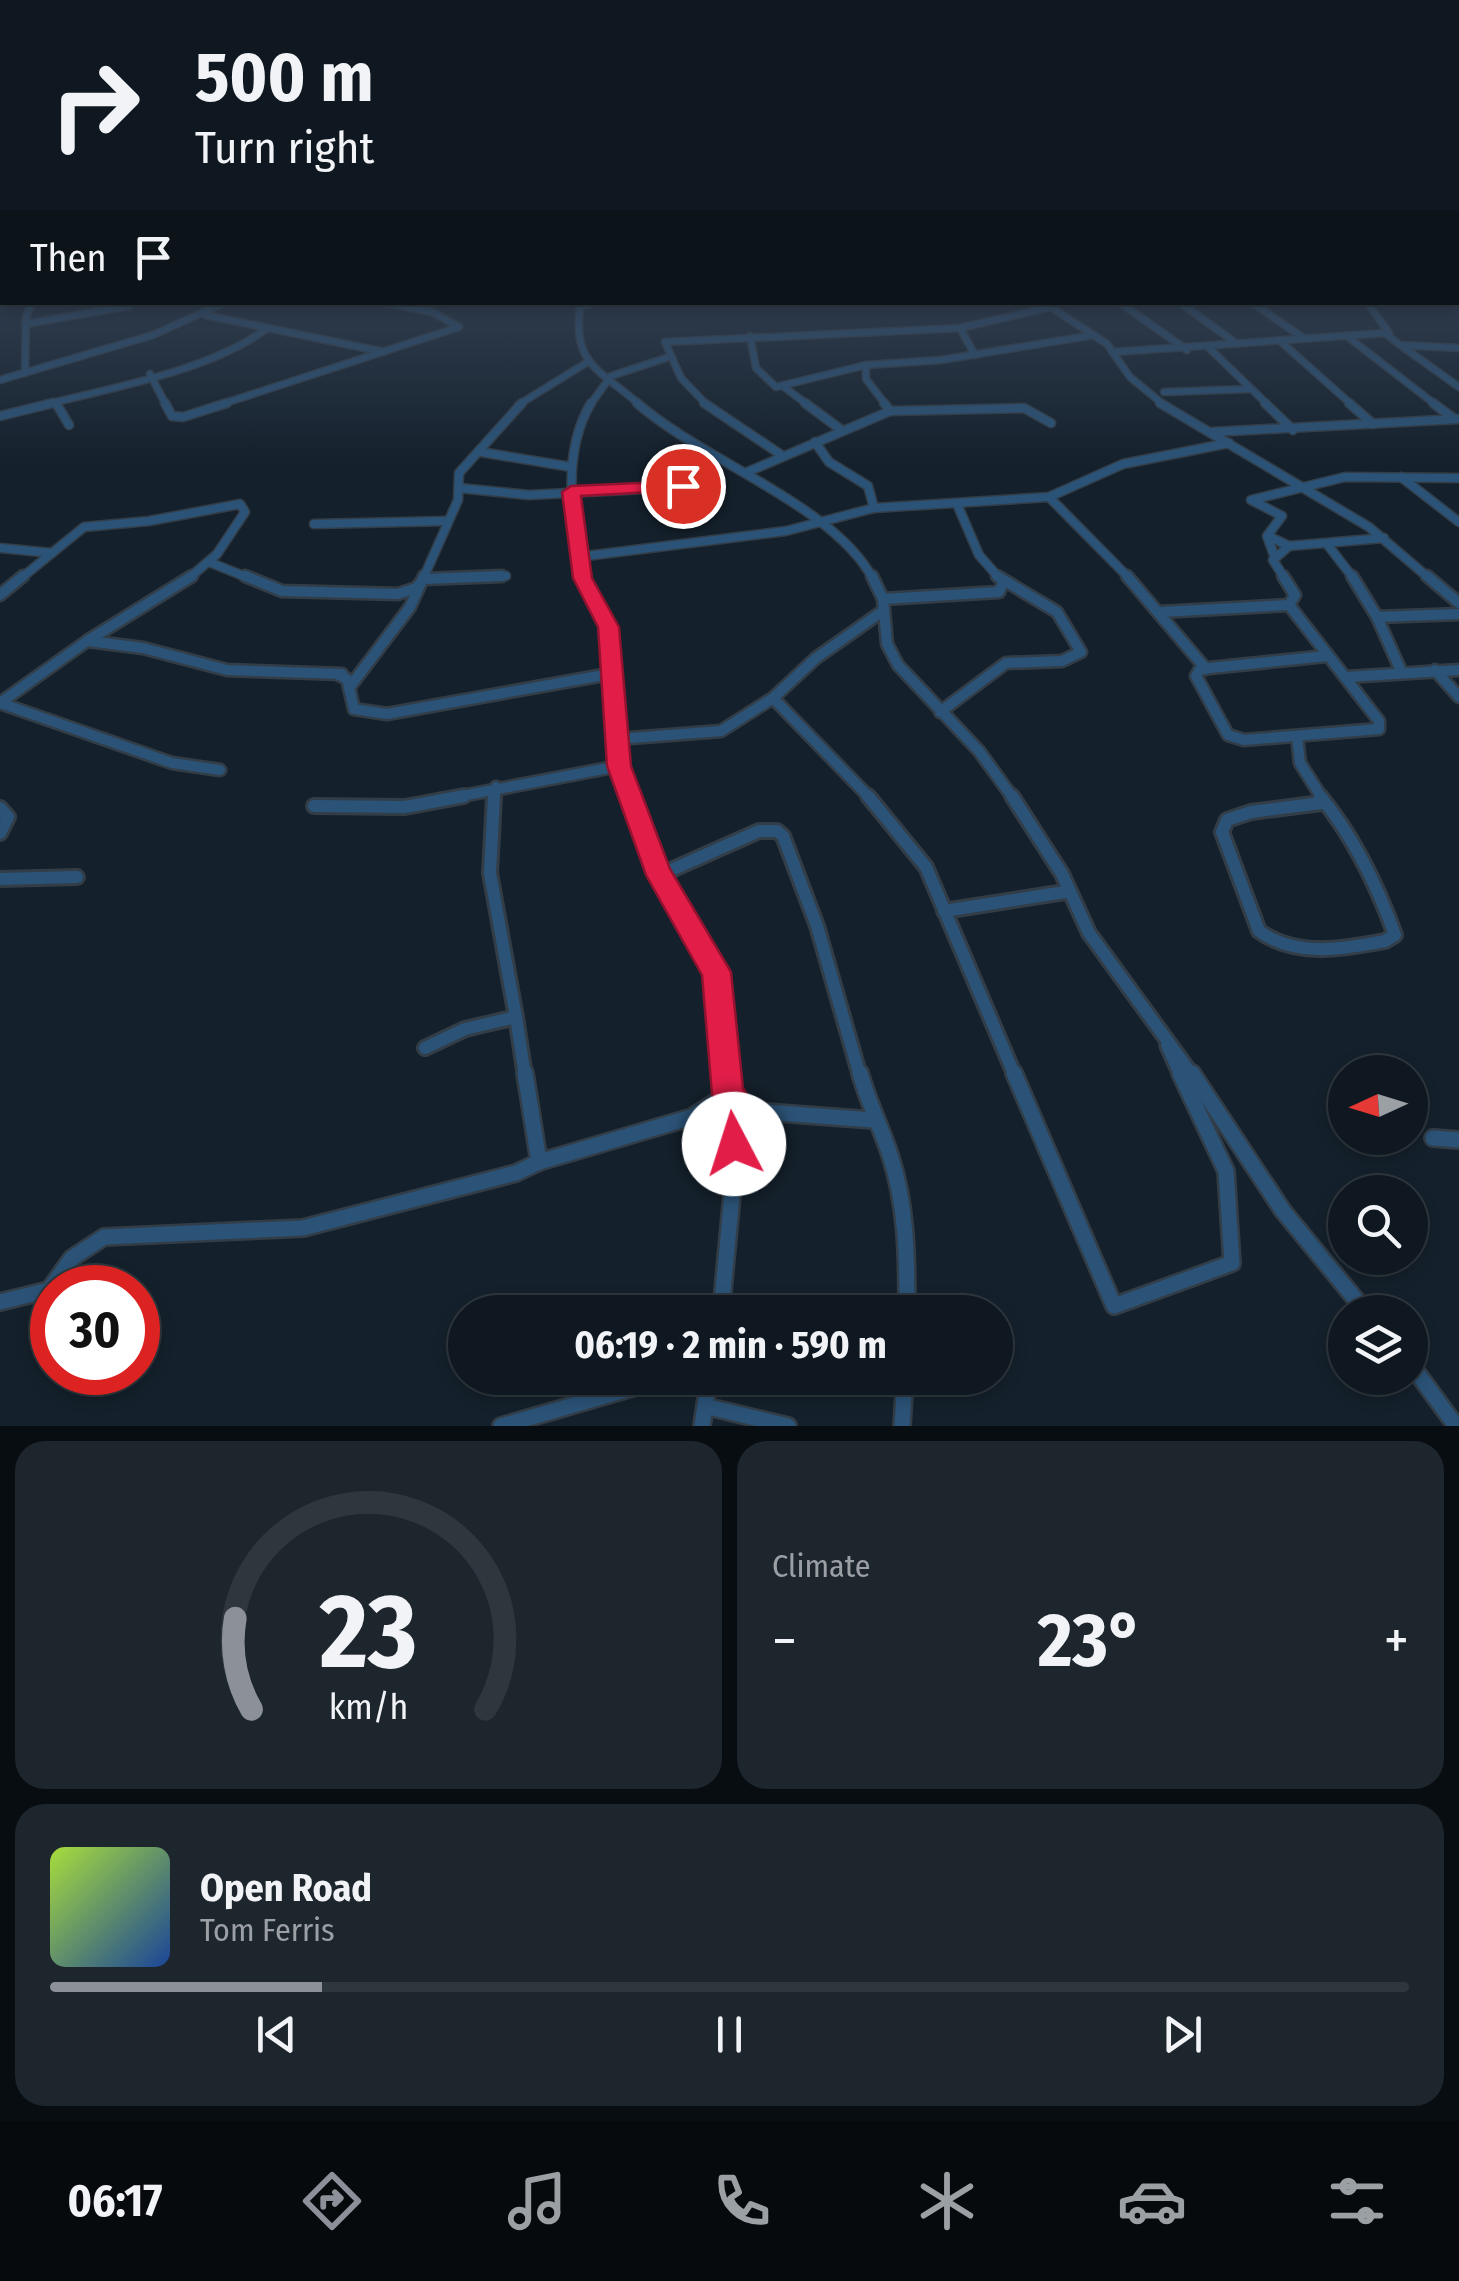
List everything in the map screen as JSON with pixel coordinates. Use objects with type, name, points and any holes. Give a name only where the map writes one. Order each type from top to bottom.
[{"type":"street","points":[[25,334],[25,373]]},
{"type":"street","points":[[0,380],[147,334]]},
{"type":"street","points":[[0,416],[150,374],[249,342],[260,334]]},
{"type":"street","points":[[290,334],[387,352]]},
{"type":"street","points":[[150,374],[172,416],[183,417],[444,334]]},
{"type":"street","points":[[578,334],[586,363],[611,376],[662,423],[776,495],[823,519],[856,550],[883,599],[880,613],[897,663],[922,698],[979,751],[1062,874],[1065,892],[1160,1026],[1315,1259],[1350,1295]]},
{"type":"street","points":[[780,454],[706,407],[666,358],[665,342],[814,334]]},
{"type":"street","points":[[963,334],[975,355]]},
{"type":"street","points":[[1164,334],[1188,350]]},
{"type":"street","points":[[1222,334],[1234,342]]},
{"type":"street","points":[[1296,334],[1302,338]]},
{"type":"street","points":[[1114,352],[1390,334],[1457,384]]},
{"type":"street","points":[[750,336],[756,368],[769,385],[784,387],[848,368],[975,355],[1094,335],[1157,402],[1384,538],[1459,603]]},
{"type":"street","points":[[1345,335],[1456,419]]},
{"type":"street","points":[[1278,340],[1373,424]]},
{"type":"street","points":[[1400,344],[1459,348]]},
{"type":"street","points":[[1207,346],[1292,430]]},
{"type":"street","points":[[666,358],[611,376],[576,428],[571,492],[582,578],[609,627],[619,766],[660,875],[716,972],[728,1094],[740,1110],[722,1295]]},
{"type":"street","points":[[349,688],[397,626],[424,579],[459,488],[459,473],[518,405],[586,363]]},
{"type":"street","points":[[866,365],[866,379]]},
{"type":"street","points":[[848,368],[866,379],[890,411]]},
{"type":"street","points":[[784,387],[840,429]]},
{"type":"street","points":[[1164,392],[1250,389]]},
{"type":"street","points":[[56,402],[69,426]]},
{"type":"street","points":[[745,472],[780,454],[890,411],[1024,408],[1051,423]]},
{"type":"street","points":[[1211,432],[1456,419]]},
{"type":"street","points":[[815,442],[826,462],[870,484],[874,508]]},
{"type":"street","points":[[578,557],[786,532],[874,508],[1049,498],[1123,464],[1228,443]]},
{"type":"street","points":[[481,452],[571,467]]},
{"type":"street","points":[[1399,476],[1459,522]]},
{"type":"street","points":[[1268,536],[1282,516],[1266,504],[1249,502],[1300,486],[1345,478],[1458,478]]},
{"type":"street","points":[[459,488],[528,495],[683,486]]},
{"type":"street","points":[[1049,498],[1160,612],[1206,669]]},
{"type":"street","points":[[0,595],[84,527],[148,521],[240,504],[245,512],[209,562],[0,703]]},
{"type":"street","points":[[940,712],[1006,663],[1062,661],[1082,652],[1055,609],[1003,583],[976,553],[957,504]]},
{"type":"street","points":[[314,524],[362,525],[431,518],[446,521]]},
{"type":"street","points":[[1268,536],[1289,546]]},
{"type":"street","points":[[1268,536],[1275,564],[1295,596],[1290,605]]},
{"type":"street","points":[[1274,555],[1289,546],[1384,538]]},
{"type":"street","points":[[1327,544],[1367,596],[1401,671]]},
{"type":"street","points":[[0,548],[53,553]]},
{"type":"street","points":[[209,562],[282,590],[398,594],[416,588],[424,579],[506,576]]},
{"type":"street","points":[[883,599],[975,596],[999,592],[1003,583]]},
{"type":"street","points":[[1160,612],[1290,605]]},
{"type":"street","points":[[1290,605],[1379,721],[1379,728],[1244,740],[1228,735],[1196,676],[1200,669],[1327,656]]},
{"type":"street","points":[[618,739],[721,731],[773,698],[816,658],[880,613]]},
{"type":"street","points":[[1377,617],[1459,614]]},
{"type":"street","points":[[87,641],[143,648],[227,670],[337,674],[363,668]]},
{"type":"street","points":[[1436,670],[1459,697]]},
{"type":"street","points":[[1346,677],[1459,670]]},
{"type":"street","points":[[337,674],[347,679],[354,710],[387,714],[615,673]]},
{"type":"street","points":[[773,698],[853,778],[926,867],[1114,1306],[1232,1263],[1226,1171],[1181,1082],[1160,1026]]},
{"type":"street","points":[[0,703],[172,762],[220,770]]},
{"type":"street","points":[[1297,736],[1301,767],[1321,803],[1343,825],[1387,914],[1395,935],[1385,942],[1291,947],[1270,942],[1260,931],[1222,832],[1227,820],[1251,812],[1321,803]]},
{"type":"street","points":[[314,806],[405,807],[619,766]]},
{"type":"street","points":[[496,788],[491,806],[494,898],[539,1162]]},
{"type":"street","points":[[0,808],[8,817],[0,834]]},
{"type":"street","points":[[660,875],[759,831],[777,831],[782,836],[817,926],[872,1120],[890,1154],[903,1205],[906,1295]]},
{"type":"street","points":[[0,879],[77,877]]},
{"type":"street","points":[[944,911],[1065,892]]},
{"type":"street","points":[[425,1048],[465,1028],[516,1016]]},
{"type":"street","points":[[0,1302],[49,1290],[72,1258],[104,1237],[159,1238],[266,1227],[303,1228],[481,1184],[539,1162],[692,1117],[728,1094]]},
{"type":"street","points":[[740,1110],[872,1120]]},
{"type":"street","points":[[1432,1138],[1459,1140]]},
{"type":"street","points":[[1428,1387],[1456,1426]]},
{"type":"street","points":[[501,1426],[608,1395]]},
{"type":"street","points":[[702,1426],[707,1395]]},
{"type":"street","points":[[902,1426],[904,1395]]},
{"type":"street","points":[[705,1406],[788,1426]]},
{"type":"route","points":[[683,486],[571,492],[582,578],[609,627],[619,766],[660,875],[716,972],[728,1094],[740,1110],[734,1144]]}]
